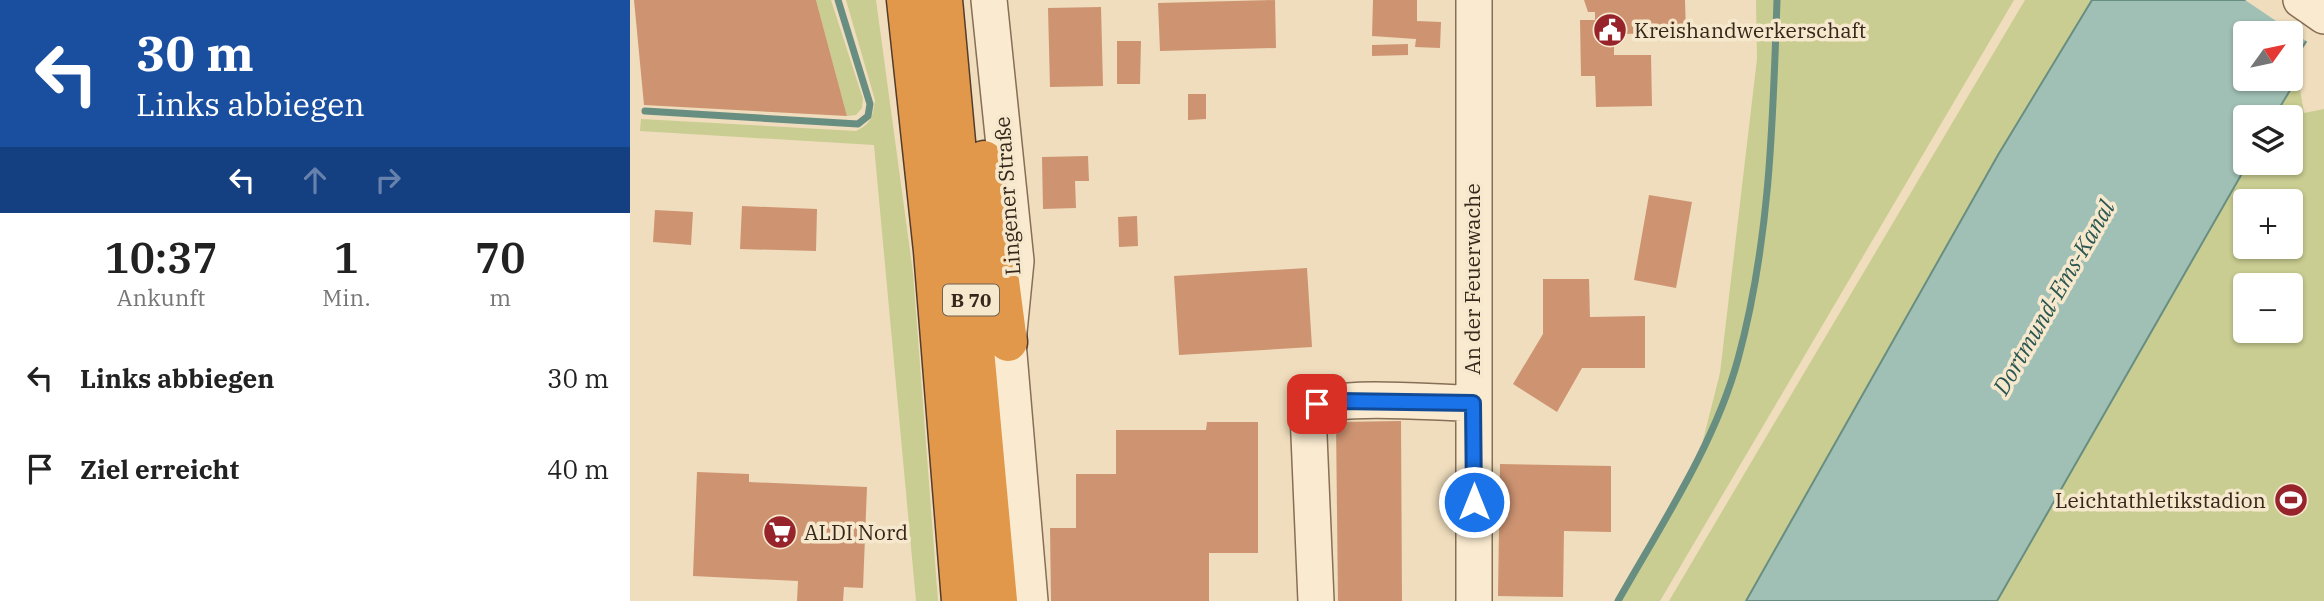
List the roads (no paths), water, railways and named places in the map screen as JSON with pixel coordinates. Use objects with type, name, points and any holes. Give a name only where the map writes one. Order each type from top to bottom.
[{"type":"highway","name":"B 70","points":[[906,0],[932,237],[961,601]]},
{"type":"highway","name":"B 70","points":[[943,0],[998,601]]},
{"type":"highway","points":[[954,0],[974,65],[996,263],[1008,342]]},
{"type":"street","name":"Lingener Straße","points":[[989,0],[1016,261],[1008,342],[1030,601]]},
{"type":"street","name":"An der Feuerwache","points":[[1474,0],[1474,601]]},
{"type":"street","points":[[2301,0],[2324,16]]},
{"type":"street","points":[[1316,601],[1308,412],[1317,404],[1339,401],[1473,403]]},
{"type":"water","name":"Dortmund-Ems-Kanal","points":[[2092,0],[2324,0],[2324,13],[2303,46],[2303,21],[2233,21],[2233,91],[2290,91],[2281,105],[2233,105],[2233,175],[2241,175],[1997,601],[1746,601],[1998,155]]},
{"type":"waterway","points":[[645,111],[858,124],[868,116],[870,104],[838,0]]},
{"type":"waterway","points":[[1618,601],[1701,453],[1716,422],[1738,359],[1757,270],[1768,181],[1777,0]]},
{"type":"place","name":"Kreishandwerkerschaft","points":[[1610,30]]},
{"type":"place","name":"Leichtathletikstadion","points":[[2291,500]]},
{"type":"place","name":"ALDI Nord","points":[[780,532]]}]
